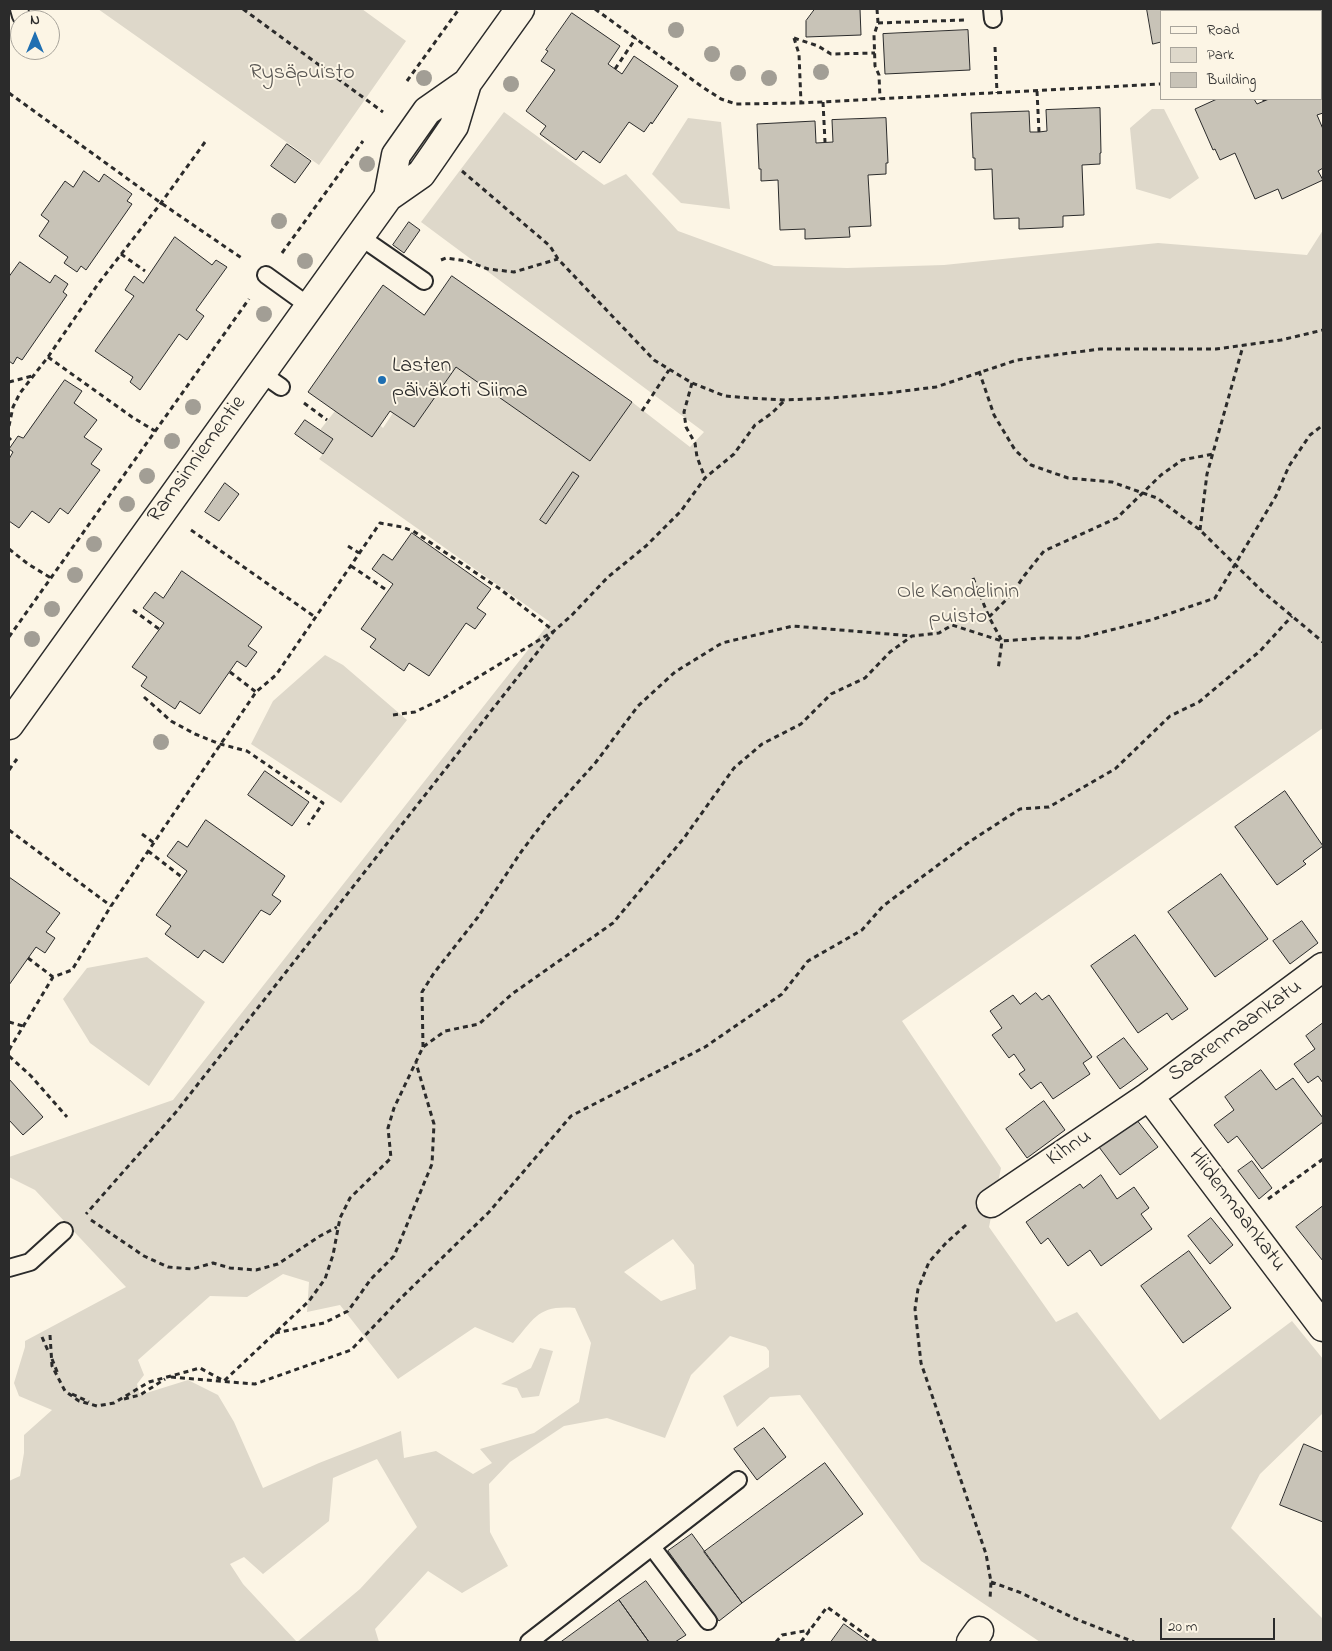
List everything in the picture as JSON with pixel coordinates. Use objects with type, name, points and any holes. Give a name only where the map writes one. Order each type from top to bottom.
[{"type":"street","name":"Ramsinniementie","points":[[9,725],[271,380],[309,306],[388,197],[396,155],[427,111],[467,83],[520,9]]},
{"type":"street","name":"Saarenmaankatu","points":[[1149,1096],[1323,968]]},
{"type":"street","name":"Kihnu","points":[[991,1203],[1149,1096]]},
{"type":"street","name":"Hiidenmaankatu","points":[[1149,1096],[1323,1327]]},
{"type":"lane","points":[[359,236],[419,277]]},
{"type":"lane","points":[[266,275],[309,306]]},
{"type":"lane","points":[[9,1268],[30,1262],[64,1231]]},
{"type":"lane","points":[[529,1642],[738,1480]]},
{"type":"lane","points":[[652,1547],[708,1620]]},
{"type":"path","points":[[243,9],[384,113],[390,105]]},
{"type":"path","points":[[401,89],[459,9]]},
{"type":"path","points":[[595,9],[721,99],[736,104],[823,102],[1160,84]]},
{"type":"path","points":[[877,9],[878,23],[874,35],[875,66],[879,75],[880,98]]},
{"type":"path","points":[[878,23],[992,14],[997,93]]},
{"type":"path","points":[[615,69],[636,38]]},
{"type":"path","points":[[801,103],[799,54],[794,38],[818,46],[832,54],[875,53]]},
{"type":"path","points":[[1037,91],[1039,132]]},
{"type":"path","points":[[9,93],[161,203],[266,275]]},
{"type":"path","points":[[823,102],[825,142]]},
{"type":"path","points":[[9,637],[367,136]]},
{"type":"path","points":[[9,426],[13,407],[20,393],[48,357],[98,284],[161,203],[205,142]]},
{"type":"path","points":[[457,167],[550,246],[558,259],[654,360],[692,383],[725,396],[785,400],[936,387],[1017,360],[1100,349],[1216,349],[1281,340],[1323,330]]},
{"type":"path","points":[[121,254],[145,271]]},
{"type":"path","points":[[419,277],[446,258],[467,261],[488,269],[514,272],[558,259]]},
{"type":"path","points":[[1200,530],[1208,474],[1243,346]]},
{"type":"path","points":[[48,357],[132,417],[155,431]]},
{"type":"path","points":[[642,410],[670,370]]},
{"type":"path","points":[[980,371],[994,415],[1015,450],[1031,464],[1068,478],[1112,482],[1156,498],[1200,530],[1263,592],[1323,642]]},
{"type":"path","points":[[9,382],[34,375]]},
{"type":"path","points":[[692,383],[684,412],[686,427],[695,443],[697,458],[705,478]]},
{"type":"path","points":[[393,715],[414,712],[442,699],[554,630],[571,616],[608,577],[646,546],[681,511],[705,478],[734,454],[755,425],[772,413],[785,400]]},
{"type":"path","points":[[224,1381],[309,1301],[325,1279],[333,1255],[340,1218],[350,1198],[391,1158],[388,1128],[394,1108],[423,1047],[422,992],[434,973],[478,917],[521,852],[549,815],[596,762],[638,706],[675,672],[722,643],[793,626],[912,636],[939,633],[952,625],[1002,641],[1079,638],[1151,620],[1215,598],[1276,496],[1289,466],[1310,435],[1323,425]]},
{"type":"path","points":[[989,617],[1011,595],[1044,551],[1117,518],[1161,475],[1182,460],[1213,454]]},
{"type":"path","points":[[9,1050],[53,977],[72,970],[111,906],[220,744],[256,692],[276,675],[380,523],[402,527],[413,532],[500,589],[554,630]]},
{"type":"path","points":[[190,529],[315,617]]},
{"type":"path","points":[[348,546],[360,553]]},
{"type":"path","points":[[9,549],[51,578]]},
{"type":"path","points":[[351,566],[388,591]]},
{"type":"path","points":[[973,578],[989,617],[1002,641],[998,670]]},
{"type":"path","points":[[132,609],[159,629]]},
{"type":"path","points":[[168,1377],[255,1384],[351,1350],[400,1299],[490,1212],[570,1116],[705,1047],[782,994],[808,960],[862,930],[883,906],[969,842],[1020,809],[1049,807],[1115,770],[1170,716],[1199,702],[1260,651],[1292,616]]},
{"type":"path","points":[[338,1227],[320,1236],[278,1264],[256,1270],[230,1268],[213,1263],[192,1269],[168,1267],[144,1256],[85,1216],[176,1112],[554,630]]},
{"type":"path","points":[[423,1047],[445,1031],[479,1024],[512,994],[613,923],[684,838],[734,768],[762,744],[801,724],[831,694],[865,678],[890,652],[912,636]]},
{"type":"path","points":[[230,672],[256,692]]},
{"type":"path","points":[[144,697],[172,721],[195,734],[247,752],[323,803],[308,825]]},
{"type":"path","points":[[9,830],[111,906]]},
{"type":"path","points":[[142,834],[154,843]]},
{"type":"path","points":[[148,851],[183,878]]},
{"type":"path","points":[[28,958],[53,977]]},
{"type":"path","points":[[9,1022],[23,1026]]},
{"type":"path","points":[[9,1056],[31,1076],[67,1118]]},
{"type":"path","points":[[274,1334],[324,1323],[348,1311],[371,1279],[394,1256],[432,1164],[434,1124],[416,1063]]},
{"type":"path","points":[[1241,1218],[1323,1159]]},
{"type":"path","points":[[975,1637],[988,1612],[991,1582],[986,1554],[920,1362],[915,1308],[918,1289],[929,1262],[947,1242],[991,1203]]},
{"type":"path","points":[[50,1335],[52,1366],[66,1391],[79,1401],[96,1406],[114,1403],[149,1382],[200,1368],[224,1381]]},
{"type":"path","points":[[42,1338],[50,1355]]},
{"type":"path","points":[[991,1582],[1020,1592],[1076,1619],[1134,1642]]},
{"type":"path","points":[[801,1642],[827,1607],[876,1642]]},
{"type":"path","points":[[776,1642],[782,1635],[810,1630]]},
{"type":"green space","name":"Rysäpuisto","points":[[98,9],[362,9],[406,41],[319,165]]},
{"type":"green space","points":[[1152,109],[1164,109],[1199,178],[1170,199],[1136,189],[1130,128]]},
{"type":"green space","name":"Ole Kandelinin puisto","points":[[504,112],[604,185],[626,174],[678,231],[774,266],[847,268],[944,265],[1158,243],[1307,255],[1323,230],[1323,728],[902,1021],[1001,1168],[989,1227],[1056,1322],[1077,1312],[1160,1420],[1292,1321],[1323,1359],[1323,1413],[1260,1474],[1231,1528],[1323,1619],[1323,1642],[1040,1642],[921,1561],[800,1395],[770,1397],[737,1427],[723,1396],[769,1367],[769,1351],[766,1347],[730,1336],[691,1375],[665,1438],[607,1418],[564,1426],[510,1462],[489,1484],[490,1532],[508,1566],[462,1593],[428,1571],[375,1629],[379,1642],[297,1642],[9,1642],[9,1481],[20,1476],[24,1453],[24,1435],[52,1410],[19,1396],[14,1383],[25,1347],[25,1341],[126,1287],[35,1190],[9,1177],[9,1157],[173,1100],[550,622],[319,459],[333,440],[320,430],[335,411],[371,437],[380,425],[383,428],[393,413],[414,427],[456,367],[590,461],[632,402],[690,447],[704,432],[421,222]],"holes":[[[573,473],[579,476],[546,524],[540,520]],[[673,1239],[694,1265],[696,1289],[661,1301],[624,1272]],[[283,1274],[309,1282],[307,1312],[340,1305],[398,1379],[475,1327],[513,1343],[533,1320],[545,1311],[575,1308],[591,1343],[579,1402],[534,1433],[480,1449],[492,1463],[473,1474],[436,1451],[404,1458],[401,1431],[319,1463],[263,1488],[234,1422],[218,1395],[188,1380],[140,1395],[137,1384],[144,1375],[138,1360],[210,1296],[247,1297]],[[377,1459],[417,1527],[360,1589],[297,1642],[243,1584],[230,1564],[244,1557],[263,1574],[329,1521],[333,1478]]]},
{"type":"green space","points":[[688,118],[721,122],[730,209],[681,203],[652,174]]},
{"type":"green space","points":[[325,655],[343,665],[407,720],[341,803],[251,744],[273,701]]},
{"type":"green space","points":[[147,957],[205,1002],[149,1086],[90,1043],[63,999],[87,968]]},
{"type":"green space","points":[[540,1348],[553,1351],[539,1396],[522,1398],[517,1388],[501,1384],[531,1368]]},
{"type":"building","points":[[815,9],[860,9],[861,35],[806,37],[806,21]]},
{"type":"building","points":[[1147,9],[1217,9],[1160,10],[1160,42],[1153,44]]},
{"type":"building","points":[[572,13],[620,46],[608,64],[622,74],[634,56],[678,86],[652,124],[651,122],[644,132],[629,122],[600,163],[583,151],[576,160],[540,134],[546,126],[526,111],[555,70],[541,61],[548,51],[546,50]]},
{"type":"building","points":[[968,30],[970,70],[885,74],[883,34]]},
{"type":"building","points":[[1322,78],[1323,113],[1317,115],[1323,129],[1323,168],[1318,171],[1323,180],[1282,199],[1278,189],[1255,199],[1235,153],[1220,160],[1215,149],[1213,150],[1195,109],[1215,100],[1255,100],[1257,104],[1267,100],[1322,100]]},
{"type":"building","points":[[1100,108],[1100,164],[1082,165],[1084,215],[1063,216],[1063,227],[1019,229],[1019,218],[994,219],[992,169],[975,170],[971,113],[1029,111],[1030,132],[1039,132],[1047,131],[1046,110]]},
{"type":"building","points":[[886,118],[888,163],[886,163],[886,174],[868,175],[871,226],[849,227],[850,237],[805,239],[805,229],[780,230],[778,180],[761,181],[757,124],[815,121],[816,143],[833,142],[832,120]]},
{"type":"building","points":[[287,144],[311,161],[295,183],[271,166]]},
{"type":"building","points":[[84,171],[99,182],[104,174],[132,194],[127,201],[132,204],[86,270],[81,266],[77,272],[64,263],[68,257],[39,236],[49,221],[41,215],[65,181],[73,187]]},
{"type":"building","points":[[409,222],[420,230],[404,253],[393,245]]},
{"type":"building","points":[[175,237],[212,265],[216,260],[227,267],[196,310],[204,316],[187,340],[179,334],[140,390],[130,382],[133,377],[95,351],[134,296],[125,290],[134,276],[143,283]]},
{"type":"building","points":[[20,262],[50,283],[55,275],[68,284],[63,292],[67,295],[22,360],[17,357],[13,364],[9,361],[9,277]]},
{"type":"building","name":"Lasten päiväkoti Siima","points":[[452,276],[632,402],[590,461],[456,367],[414,427],[390,411],[372,437],[308,392],[383,285],[424,315]]},
{"type":"building","points":[[65,380],[82,391],[74,403],[97,420],[84,437],[102,449],[91,464],[100,470],[68,514],[60,508],[49,523],[32,511],[19,528],[9,521],[9,459],[13,452],[9,449],[18,436],[23,438]]},
{"type":"building","points":[[305,420],[333,439],[323,454],[295,434]]},
{"type":"building","points":[[573,472],[579,476],[546,524],[540,520]]},
{"type":"building","points":[[225,483],[239,494],[219,521],[205,512]]},
{"type":"building","points":[[412,533],[491,589],[477,608],[486,614],[475,629],[466,623],[429,676],[409,663],[404,671],[370,647],[376,639],[361,629],[393,584],[372,569],[383,554],[392,560]]},
{"type":"building","points":[[182,571],[262,627],[248,646],[257,652],[246,667],[237,661],[200,714],[180,701],[175,709],[141,686],[147,677],[132,667],[164,623],[143,608],[155,592],[163,598]]},
{"type":"building","points":[[265,771],[309,802],[292,826],[248,795]]},
{"type":"building","points":[[1285,791],[1323,846],[1303,861],[1306,864],[1277,885],[1235,827]]},
{"type":"building","points":[[206,820],[285,876],[272,895],[281,901],[270,915],[261,910],[223,963],[204,950],[198,958],[165,934],[171,926],[156,915],[187,871],[167,856],[178,841],[187,847]]},
{"type":"building","points":[[1221,874],[1268,939],[1215,977],[1168,912]]},
{"type":"building","points":[[9,877],[60,913],[46,932],[55,938],[45,953],[36,947],[9,985]]},
{"type":"building","points":[[1302,921],[1318,943],[1290,964],[1273,941]]},
{"type":"building","points":[[1135,935],[1188,1009],[1172,1020],[1167,1013],[1138,1033],[1091,966]]},
{"type":"building","points":[[1036,993],[1042,1000],[1049,995],[1092,1057],[1083,1063],[1090,1074],[1053,1099],[1041,1082],[1031,1089],[1019,1074],[1025,1070],[1014,1054],[1009,1058],[992,1035],[1002,1028],[990,1011],[1013,995],[1020,1004]]},
{"type":"building","points":[[1323,1023],[1323,1083],[1318,1076],[1308,1083],[1294,1064],[1315,1049],[1306,1036]]},
{"type":"building","points":[[1124,1038],[1148,1069],[1120,1089],[1097,1057]]},
{"type":"building","points":[[1261,1070],[1276,1090],[1293,1078],[1323,1118],[1323,1122],[1262,1169],[1237,1136],[1228,1143],[1214,1125],[1234,1110],[1225,1097]]},
{"type":"building","points":[[9,1079],[43,1117],[23,1135],[9,1120]]},
{"type":"building","points":[[1044,1101],[1065,1130],[1027,1158],[1006,1129]]},
{"type":"building","points":[[1136,1119],[1158,1147],[1120,1175],[1099,1147]]},
{"type":"building","points":[[1252,1161],[1272,1188],[1259,1199],[1238,1171]]},
{"type":"building","points":[[1101,1175],[1117,1199],[1134,1187],[1149,1208],[1141,1214],[1152,1229],[1101,1266],[1090,1250],[1068,1266],[1048,1238],[1041,1244],[1026,1222],[1080,1184],[1083,1188]]},
{"type":"building","points":[[1323,1206],[1323,1261],[1296,1227]]},
{"type":"building","points":[[1211,1218],[1233,1245],[1210,1264],[1188,1236]]},
{"type":"building","points":[[1189,1251],[1231,1308],[1183,1343],[1141,1286]]},
{"type":"building","points":[[764,1428],[786,1457],[757,1480],[734,1449]]},
{"type":"building","points":[[1304,1444],[1323,1452],[1323,1522],[1280,1505]]},
{"type":"building","points":[[825,1463],[863,1514],[742,1603],[704,1552]]},
{"type":"building","points":[[692,1534],[742,1603],[719,1621],[668,1551]]},
{"type":"building","points":[[646,1581],[686,1635],[675,1642],[649,1642],[619,1600]]},
{"type":"building","points":[[619,1600],[649,1642],[561,1642]]},
{"type":"building","points":[[844,1624],[869,1642],[831,1642]]},
{"type":"place","name":"Lasten päiväkoti Siima","points":[[382,380]]}]
